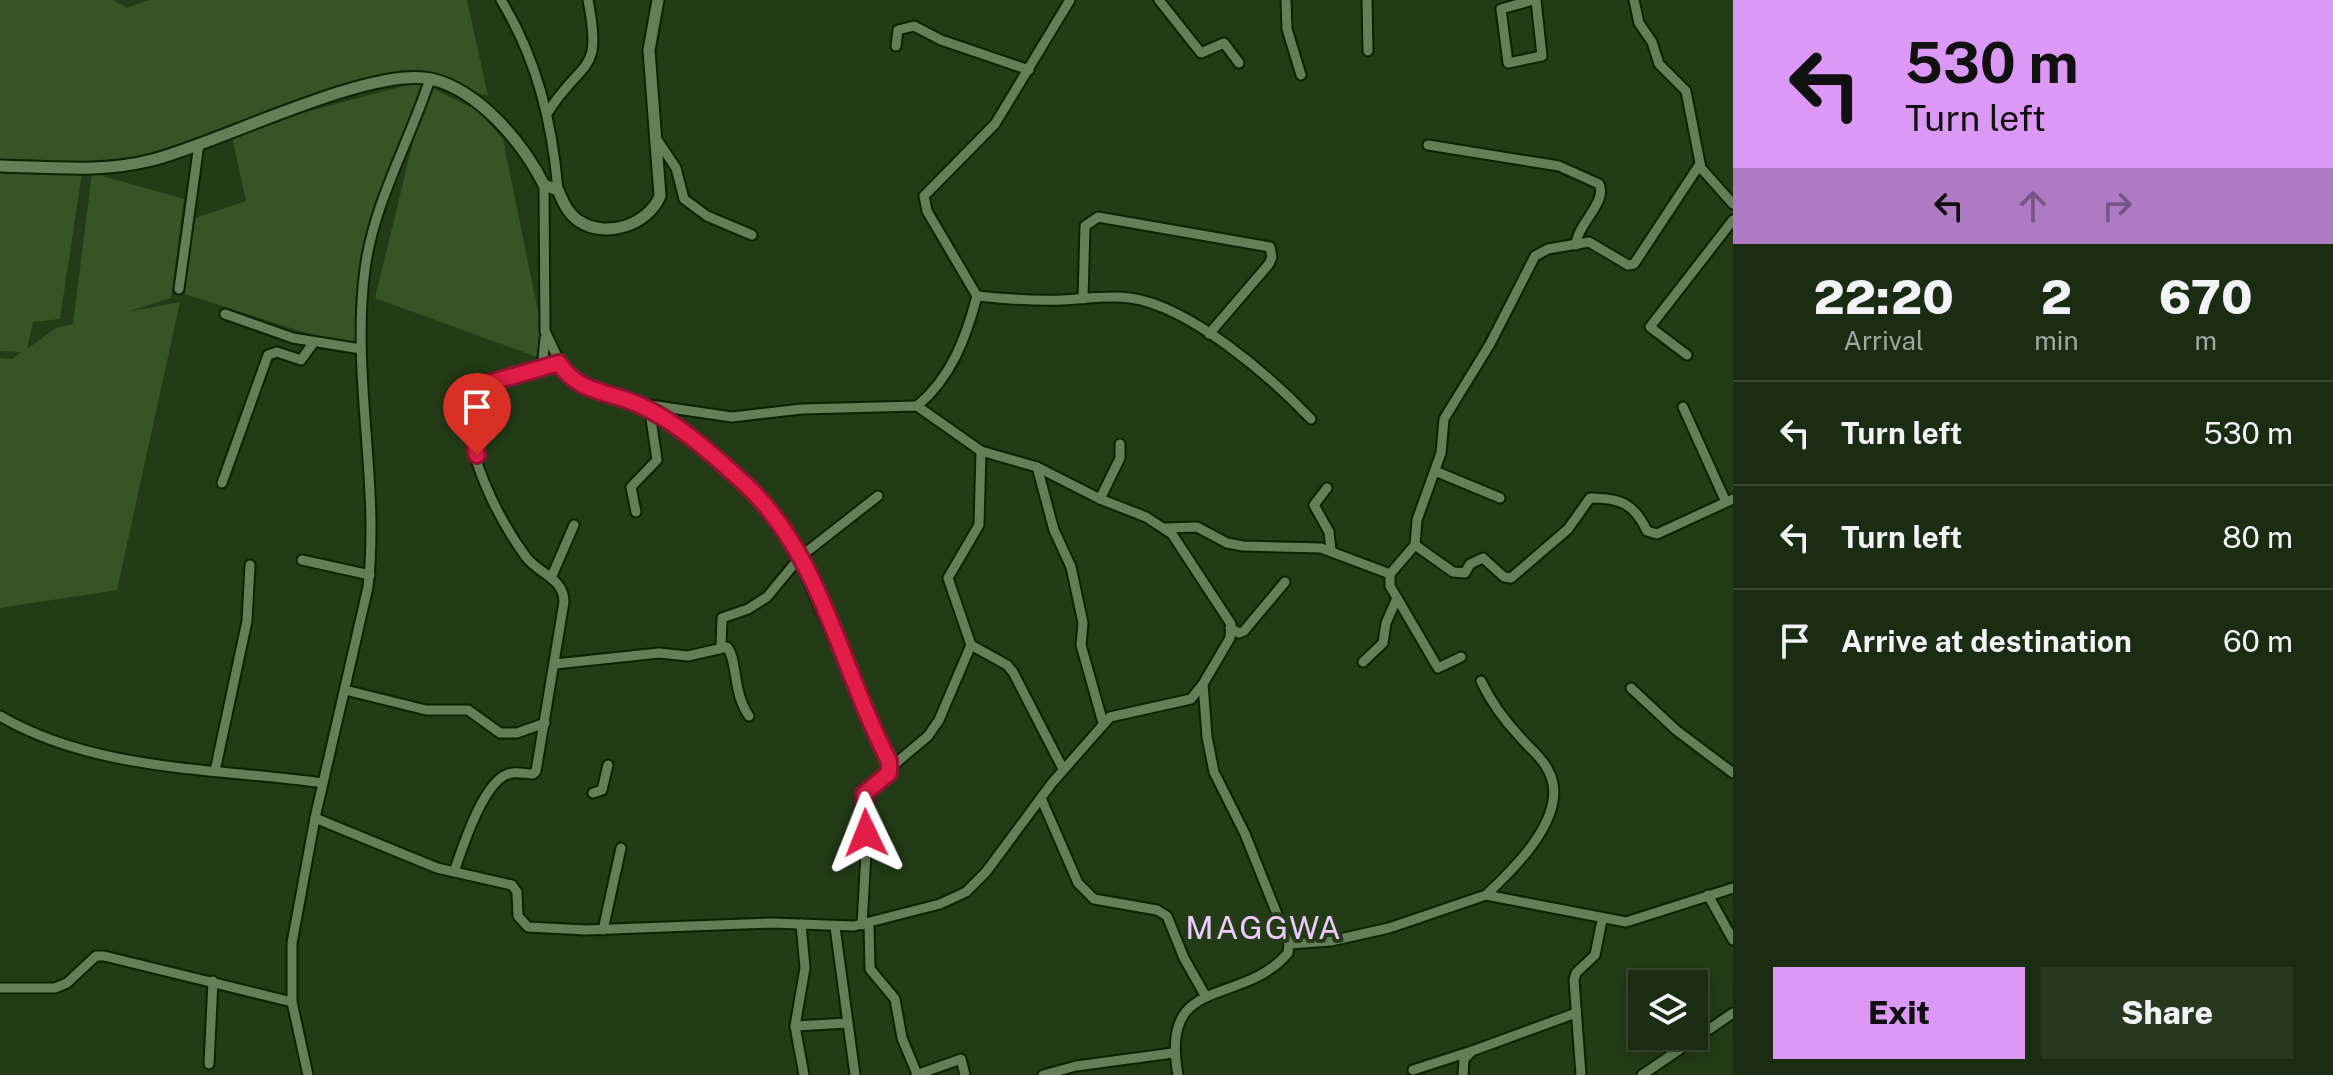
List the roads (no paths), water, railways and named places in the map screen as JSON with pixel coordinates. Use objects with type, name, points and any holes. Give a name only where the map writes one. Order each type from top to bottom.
[{"type":"street","points":[[501,0],[533,62],[548,112],[558,190],[570,214],[592,228],[621,227],[643,218],[660,196],[649,50],[658,0]]},
{"type":"street","points":[[548,112],[588,65],[595,48],[588,0]]},
{"type":"street","points":[[917,406],[936,390],[948,372],[969,326],[977,296],[927,211],[924,196],[995,124],[1070,0]]},
{"type":"street","points":[[1286,0],[1287,29],[1301,75]]},
{"type":"street","points":[[1367,0],[1368,51]]},
{"type":"street","points":[[1534,0],[1542,56],[1508,63],[1501,9],[1534,0]]},
{"type":"street","points":[[1634,0],[1639,23],[1652,42],[1659,64],[1686,91],[1698,138],[1700,164],[1733,204]]},
{"type":"street","points":[[1166,2],[1201,53],[1224,43],[1239,63]]},
{"type":"street","points":[[896,46],[898,30],[914,26],[941,40],[1029,70]]},
{"type":"street","points":[[0,166],[112,168],[199,144],[335,94],[411,78],[430,79],[466,95],[485,109],[536,169],[544,185],[545,331],[542,369]]},
{"type":"street","points":[[308,1075],[292,1002],[292,943],[315,818],[370,575],[361,349],[365,273],[376,214],[414,131],[430,79]]},
{"type":"street","points":[[656,138],[676,168],[684,199],[707,216],[752,235]]},
{"type":"street","points":[[179,289],[199,144]]},
{"type":"street","points":[[1428,145],[1559,166],[1599,184],[1601,193],[1577,232],[1576,245]]},
{"type":"street","points":[[1461,657],[1438,668],[1390,586],[1390,574],[1415,545],[1414,529],[1441,453],[1444,419],[1490,344],[1535,256],[1548,249],[1592,242],[1626,264],[1634,264],[1700,164]]},
{"type":"street","points":[[544,185],[558,190]]},
{"type":"street","points":[[1083,299],[1085,226],[1098,217],[1270,247],[1272,257],[1269,264],[1209,334]]},
{"type":"street","points":[[1687,355],[1650,327],[1733,220]]},
{"type":"street","points":[[977,296],[1136,298],[1169,311],[1209,334],[1276,386],[1311,419]]},
{"type":"street","points":[[225,314],[314,342],[361,349]]},
{"type":"street","points":[[315,818],[454,872],[512,885],[517,892],[518,916],[528,927],[603,930],[866,925],[932,907],[966,892],[995,862],[1063,769],[1103,723],[1115,713],[1191,699],[1230,638],[1228,616],[1180,544],[1165,528],[1037,467],[981,451],[917,406],[802,409],[732,417],[636,403],[590,390],[559,363],[545,331]]},
{"type":"street","points":[[222,483],[268,355],[277,352],[303,359],[314,342]]},
{"type":"street","points":[[454,872],[479,810],[500,778],[511,772],[530,774],[536,771],[564,593],[525,555],[489,492],[466,413],[466,402],[474,387],[559,363]]},
{"type":"street","points":[[636,403],[685,434],[744,483],[773,515],[800,557],[890,768]]},
{"type":"street","points":[[1415,545],[1453,572],[1466,573],[1470,564],[1483,558],[1504,577],[1511,578],[1568,529],[1590,498],[1632,505],[1647,531],[1657,534],[1729,500],[1683,407]]},
{"type":"street","points":[[636,512],[631,487],[657,460],[650,412]]},
{"type":"street","points":[[1100,499],[1120,458],[1120,444]]},
{"type":"street","points":[[981,451],[979,525],[948,578],[971,645],[1007,665],[1013,672],[1063,769]]},
{"type":"street","points":[[1037,467],[1054,530],[1071,567],[1083,623],[1081,645],[1103,723]]},
{"type":"street","points":[[1435,471],[1500,498]]},
{"type":"street","points":[[1327,488],[1314,505],[1329,532],[1331,550]]},
{"type":"street","points":[[721,647],[722,618],[748,609],[767,597],[800,557],[878,496]]},
{"type":"street","points":[[551,578],[574,525]]},
{"type":"street","points":[[1165,528],[1197,527],[1227,543],[1243,546],[1300,545],[1331,550],[1390,574]]},
{"type":"street","points":[[302,560],[370,575]]},
{"type":"street","points":[[215,771],[247,621],[250,565]]},
{"type":"street","points":[[1230,628],[1239,633],[1244,631],[1285,582]]},
{"type":"street","points":[[1363,662],[1383,643],[1386,623],[1397,598]]},
{"type":"street","points":[[965,1075],[961,1059],[917,1075],[902,1038],[895,999],[870,969],[866,925],[864,794],[928,736],[939,720],[971,645]]},
{"type":"street","points":[[555,664],[659,653],[688,656],[721,647],[730,649],[737,696],[749,716]]},
{"type":"street","points":[[1289,944],[1331,941],[1389,928],[1486,895],[1504,878],[1546,822],[1553,788],[1548,769],[1494,705],[1481,681]]},
{"type":"street","points":[[1178,1075],[1173,1053],[1184,1013],[1206,997],[1263,975],[1288,953],[1289,944],[1245,834],[1214,772],[1203,684]]},
{"type":"street","points":[[1631,688],[1676,730],[1733,773]]},
{"type":"street","points":[[345,690],[426,710],[461,708],[500,733],[522,732],[545,723]]},
{"type":"street","points":[[0,716],[41,736],[103,754],[323,783]]},
{"type":"street","points":[[593,793],[602,790],[608,765]]},
{"type":"street","points":[[1041,798],[1078,883],[1094,899],[1165,914],[1206,997]]},
{"type":"street","points":[[603,930],[621,848]]},
{"type":"street","points":[[1486,895],[1602,920],[1635,921],[1733,888]]},
{"type":"street","points":[[1708,895],[1733,940]]},
{"type":"street","points":[[1581,1075],[1576,973],[1595,955],[1602,920]]},
{"type":"street","points":[[801,924],[805,968],[795,1026],[804,1075]]},
{"type":"street","points":[[835,927],[855,1075]]},
{"type":"street","points":[[0,988],[55,988],[67,983],[96,956],[292,1002]]},
{"type":"street","points":[[209,1064],[213,981]]},
{"type":"street","points":[[1413,1070],[1576,1013]]},
{"type":"street","points":[[1642,1075],[1733,1013]]},
{"type":"street","points":[[795,1026],[848,1023]]},
{"type":"street","points":[[1463,1075],[1464,1059],[1472,1051]]},
{"type":"street","points":[[1043,1075],[1076,1066],[1173,1053]]},
{"type":"district","name":"MAGGWA","points":[[1264,928]]}]
